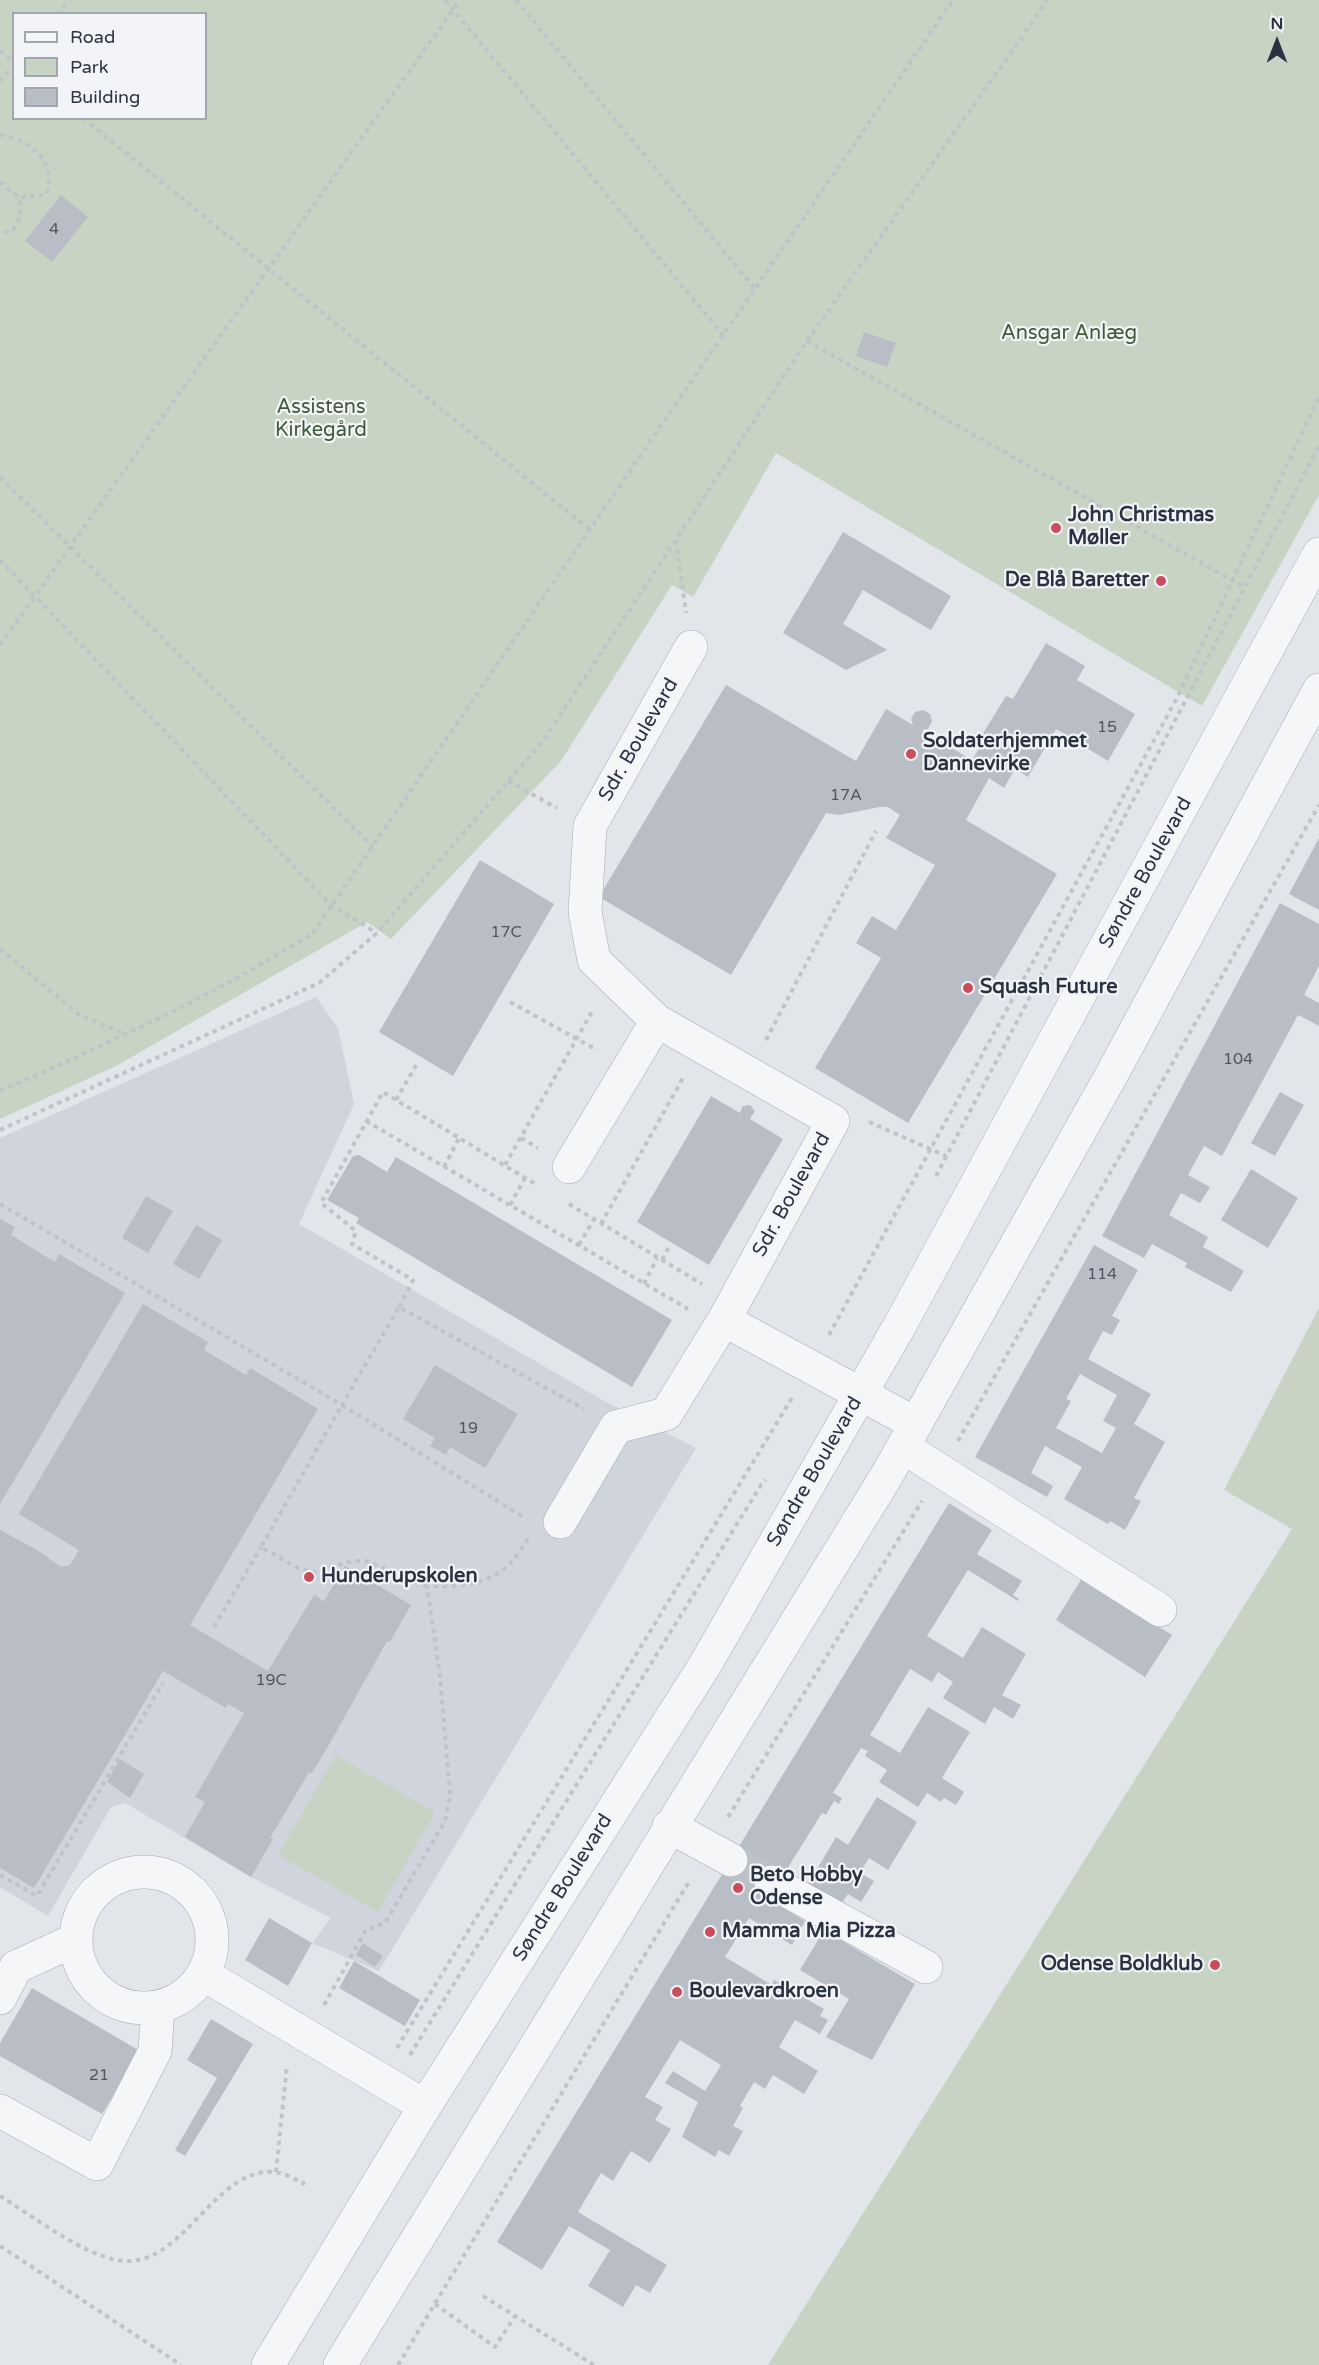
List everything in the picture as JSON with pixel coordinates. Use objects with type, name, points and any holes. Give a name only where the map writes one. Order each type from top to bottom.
[{"type":"street","name":"Søndre Boulevard","points":[[268,2365],[425,2106],[705,1665],[861,1393],[1319,554]]},
{"type":"street","name":"Sdr. Boulevard","points":[[616,1427],[666,1414],[722,1324],[833,1121],[657,1021],[594,960],[585,912],[590,826],[691,647]]},
{"type":"street","points":[[340,2365],[910,1436],[1112,1074],[1319,690]]},
{"type":"street","points":[[569,1167],[657,1021]]},
{"type":"street","points":[[722,1324],[811,1366],[861,1393],[910,1436],[1160,1610]]},
{"type":"street","points":[[552,1526],[616,1427]]},
{"type":"street","points":[[669,1826],[731,1860]]},
{"type":"street","points":[[128,1874],[161,1874],[191,1890],[199,1899],[209,1919],[212,1942],[202,1974],[184,1995],[158,2007],[128,2006],[101,1993],[82,1970],[75,1940],[83,1907],[97,1890],[117,1877],[128,1874]]},
{"type":"street","points":[[771,1882],[926,1967]]},
{"type":"street","points":[[0,1998],[16,1967],[75,1940]]},
{"type":"street","points":[[202,1974],[425,2106]]},
{"type":"street","points":[[0,2111],[97,2164],[155,2051],[158,2007]]},
{"type":"path","points":[[59,12],[69,0]]},
{"type":"path","points":[[445,0],[723,335]]},
{"type":"path","points":[[0,645],[460,0]]},
{"type":"path","points":[[516,0],[755,289]]},
{"type":"path","points":[[0,1091],[127,1035],[284,952],[313,933],[953,0]]},
{"type":"path","points":[[0,1130],[319,983],[377,933],[543,741],[807,341],[1048,0]]},
{"type":"path","points":[[0,51],[12,61]]},
{"type":"path","points":[[0,81],[12,66]]},
{"type":"path","points":[[85,120],[590,530]]},
{"type":"path","points":[[0,135],[18,139],[32,148],[50,169],[51,180],[47,194],[19,198]]},
{"type":"path","points":[[0,182],[19,198],[21,211],[18,224],[10,232],[0,232]]},
{"type":"path","points":[[807,341],[1244,587]]},
{"type":"path","points":[[385,2083],[811,1366],[932,1148],[1177,698],[1233,581],[1252,534],[1319,398]]},
{"type":"path","points":[[936,1177],[1319,446]]},
{"type":"path","points":[[0,477],[372,847]]},
{"type":"path","points":[[676,539],[691,647]]},
{"type":"path","points":[[0,560],[332,906],[377,933]]},
{"type":"path","points":[[508,781],[590,826]]},
{"type":"path","points":[[748,1073],[876,831]]},
{"type":"path","points":[[0,949],[79,1015],[127,1035]]},
{"type":"path","points":[[505,1165],[612,977]]},
{"type":"path","points":[[510,1002],[629,1068]]},
{"type":"path","points":[[601,1224],[701,1046]]},
{"type":"path","points":[[214,1627],[413,1280],[352,1244],[356,1231],[321,1203],[383,1092],[396,1100],[418,1062]]},
{"type":"path","points":[[833,1121],[864,1120],[946,1156]]},
{"type":"path","points":[[366,1121],[644,1284],[722,1324]]},
{"type":"path","points":[[444,1167],[459,1138]]},
{"type":"path","points":[[510,1205],[525,1178]]},
{"type":"path","points":[[0,1204],[552,1526]]},
{"type":"path","points":[[579,1245],[594,1219]]},
{"type":"path","points":[[644,1284],[670,1245]]},
{"type":"path","points":[[399,1308],[616,1427]]},
{"type":"path","points":[[385,2083],[761,1485],[768,1479]]},
{"type":"path","points":[[261,1547],[298,1568],[316,1572],[352,1561],[366,1561],[427,1586],[455,1587],[480,1581],[505,1569],[530,1537],[552,1526]]},
{"type":"path","points":[[306,2036],[366,1930],[385,1923],[445,1821],[450,1794],[427,1586]]},
{"type":"path","points":[[0,1875],[37,1896],[163,1683]]},
{"type":"path","points":[[276,2172],[287,2065]]},
{"type":"path","points":[[0,2196],[80,2246],[118,2261],[146,2257],[180,2237],[232,2183],[261,2173],[276,2172],[305,2184]]},
{"type":"path","points":[[0,2246],[181,2365]]},
{"type":"path","points":[[483,2296],[594,2365]]},
{"type":"path","points":[[435,2304],[495,2347],[514,2316]]},
{"type":"shaded area","name":"Hunderupskolen","points":[[316,997],[338,1028],[354,1104],[299,1224],[604,1401],[696,1448],[379,1971],[312,1943],[331,1918],[251,1877],[125,1803],[111,1807],[48,1916],[0,1887],[0,1138]]},
{"type":"green space","name":"Assistens Kirkegård","points":[[0,0],[1319,0],[1319,495],[1202,706],[776,453],[693,597],[672,585],[561,761],[391,939],[367,922],[116,1066],[0,1119]]},
{"type":"green space","name":"Odense Boldklub","points":[[1319,1308],[1319,2365],[768,2365],[1292,1529],[1224,1490]]},
{"type":"green space","points":[[336,1755],[435,1812],[378,1912],[278,1855]]},
{"type":"building","points":[[61,195],[88,217],[52,262],[25,241]]},
{"type":"building","points":[[864,332],[896,343],[887,367],[856,356]]},
{"type":"building","points":[[843,532],[951,596],[931,630],[863,590],[843,624],[887,650],[846,670],[783,633]]},
{"type":"building","points":[[1046,643],[1085,666],[1077,680],[1135,714],[1108,761],[1056,729],[1028,777],[1015,769],[1004,788],[989,778],[966,820],[1057,874],[908,1123],[815,1068],[881,958],[856,943],[872,916],[896,930],[935,865],[886,838],[900,815],[888,807],[839,815],[826,813],[731,975],[599,897],[726,685],[856,761],[886,709],[913,725],[911,719],[915,712],[923,710],[930,714],[932,721],[928,729],[921,730],[972,760],[980,747],[976,745],[1006,696],[1013,699]]},
{"type":"building","points":[[1319,838],[1319,910],[1289,894]]},
{"type":"building","points":[[480,860],[554,904],[453,1076],[379,1032]]},
{"type":"building","points":[[1280,903],[1319,924],[1319,966],[1304,995],[1319,1003],[1319,1026],[1298,1015],[1222,1156],[1204,1146],[1188,1175],[1210,1187],[1200,1203],[1181,1193],[1169,1215],[1208,1237],[1203,1247],[1244,1271],[1231,1292],[1185,1267],[1187,1263],[1152,1244],[1144,1258],[1102,1236]]},
{"type":"building","points":[[1280,1092],[1304,1105],[1275,1156],[1251,1143]]},
{"type":"building","points":[[711,1096],[740,1113],[743,1106],[750,1105],[755,1111],[750,1119],[783,1139],[709,1265],[637,1222]]},
{"type":"building","points":[[359,1155],[387,1172],[396,1157],[672,1320],[632,1387],[356,1223],[359,1218],[327,1200],[353,1156]]},
{"type":"building","points":[[1251,1169],[1298,1198],[1268,1248],[1221,1220]]},
{"type":"building","points":[[146,1196],[173,1211],[148,1253],[122,1238]]},
{"type":"building","points":[[0,1219],[15,1227],[11,1235],[55,1262],[59,1254],[125,1293],[0,1504]]},
{"type":"building","points":[[196,1225],[222,1240],[199,1279],[173,1264]]},
{"type":"building","points":[[1094,1245],[1138,1270],[1112,1316],[1120,1320],[1112,1335],[1103,1331],[1088,1359],[1151,1394],[1134,1424],[1165,1442],[1134,1498],[1141,1501],[1125,1530],[1110,1521],[1108,1524],[1064,1499],[1082,1467],[1045,1446],[1031,1473],[1053,1486],[1047,1497],[975,1457]],"holes":[[[1080,1374],[1117,1395],[1103,1421],[1116,1428],[1102,1453],[1056,1428],[1071,1401],[1066,1399]]]},
{"type":"building","points":[[143,1304],[208,1342],[204,1350],[246,1375],[250,1368],[318,1409],[190,1625],[268,1671],[314,1595],[324,1601],[345,1566],[411,1605],[390,1642],[387,1641],[326,1750],[311,1774],[309,1772],[270,1838],[273,1839],[251,1877],[185,1837],[205,1802],[195,1797],[244,1713],[228,1704],[226,1708],[163,1671],[34,1888],[0,1868],[0,1530],[37,1550],[61,1567],[70,1565],[79,1550],[19,1514]]},
{"type":"building","points":[[435,1365],[518,1414],[485,1468],[450,1447],[446,1455],[430,1446],[435,1438],[403,1419]]},
{"type":"building","points":[[949,1503],[992,1530],[977,1554],[1022,1581],[1013,1595],[1019,1599],[1018,1601],[968,1570],[927,1636],[963,1658],[982,1627],[1026,1654],[1002,1695],[1021,1705],[1013,1719],[994,1707],[985,1724],[943,1698],[953,1682],[938,1672],[932,1682],[910,1669],[870,1735],[900,1753],[928,1707],[970,1732],[942,1778],[964,1792],[956,1805],[944,1798],[941,1802],[927,1793],[918,1807],[879,1782],[887,1770],[865,1756],[868,1751],[861,1748],[833,1793],[842,1798],[839,1804],[834,1801],[826,1815],[822,1813],[784,1874],[763,1896],[805,1921],[792,1945],[749,1918],[725,1957],[772,1985],[774,1980],[824,2009],[820,2016],[828,2020],[820,2034],[795,2020],[779,2047],[818,2071],[804,2094],[773,2075],[765,2089],[754,2082],[740,2106],[743,2108],[733,2126],[743,2131],[729,2156],[719,2150],[715,2157],[682,2137],[698,2102],[665,2083],[673,2071],[705,2091],[721,2065],[680,2040],[645,2097],[663,2107],[655,2120],[671,2129],[650,2163],[631,2151],[613,2181],[601,2173],[578,2212],[667,2265],[650,2293],[636,2285],[623,2307],[588,2286],[610,2250],[569,2226],[542,2270],[497,2242]]},
{"type":"building","points":[[1082,1578],[1172,1635],[1145,1677],[1056,1620]]},
{"type":"building","points":[[120,1759],[144,1774],[130,1798],[107,1782]]},
{"type":"building","points":[[877,1797],[917,1822],[888,1870],[869,1858],[860,1873],[874,1881],[861,1902],[848,1894],[840,1906],[807,1886],[836,1837],[848,1845]]},
{"type":"building","points":[[269,1918],[312,1943],[288,1986],[245,1960]]},
{"type":"building","points":[[824,1930],[915,1984],[872,2060],[826,2037],[849,1999],[800,1970]]},
{"type":"building","points":[[363,1943],[383,1956],[375,1967],[356,1955]]},
{"type":"building","points":[[354,1961],[420,2000],[405,2026],[339,1988]]},
{"type":"building","points":[[32,1988],[140,2051],[102,2114],[0,2056],[0,2043]]},
{"type":"building","points":[[211,2019],[253,2044],[185,2156],[175,2150],[217,2078],[187,2060]]},
{"type":"tunnel","points":[[731,1860],[771,1882]]},
{"type":"place","name":"John Christmas Møller","points":[[1056,528]]},
{"type":"place","name":"De Blå Baretter","points":[[1161,581]]},
{"type":"place","name":"Soldaterhjemmet Dannevirke","points":[[911,754]]},
{"type":"place","name":"Squash Future","points":[[968,988]]},
{"type":"place","name":"Hunderupskolen","points":[[309,1577]]},
{"type":"place","name":"Beto Hobby Odense","points":[[738,1888]]},
{"type":"place","name":"Mamma Mia Pizza","points":[[710,1932]]},
{"type":"place","name":"Odense Boldklub","points":[[1215,1965]]},
{"type":"place","name":"Boulevardkroen","points":[[677,1992]]},
{"type":"park label","name":"Ansgar Anlæg","points":[[1069,334]]}]
